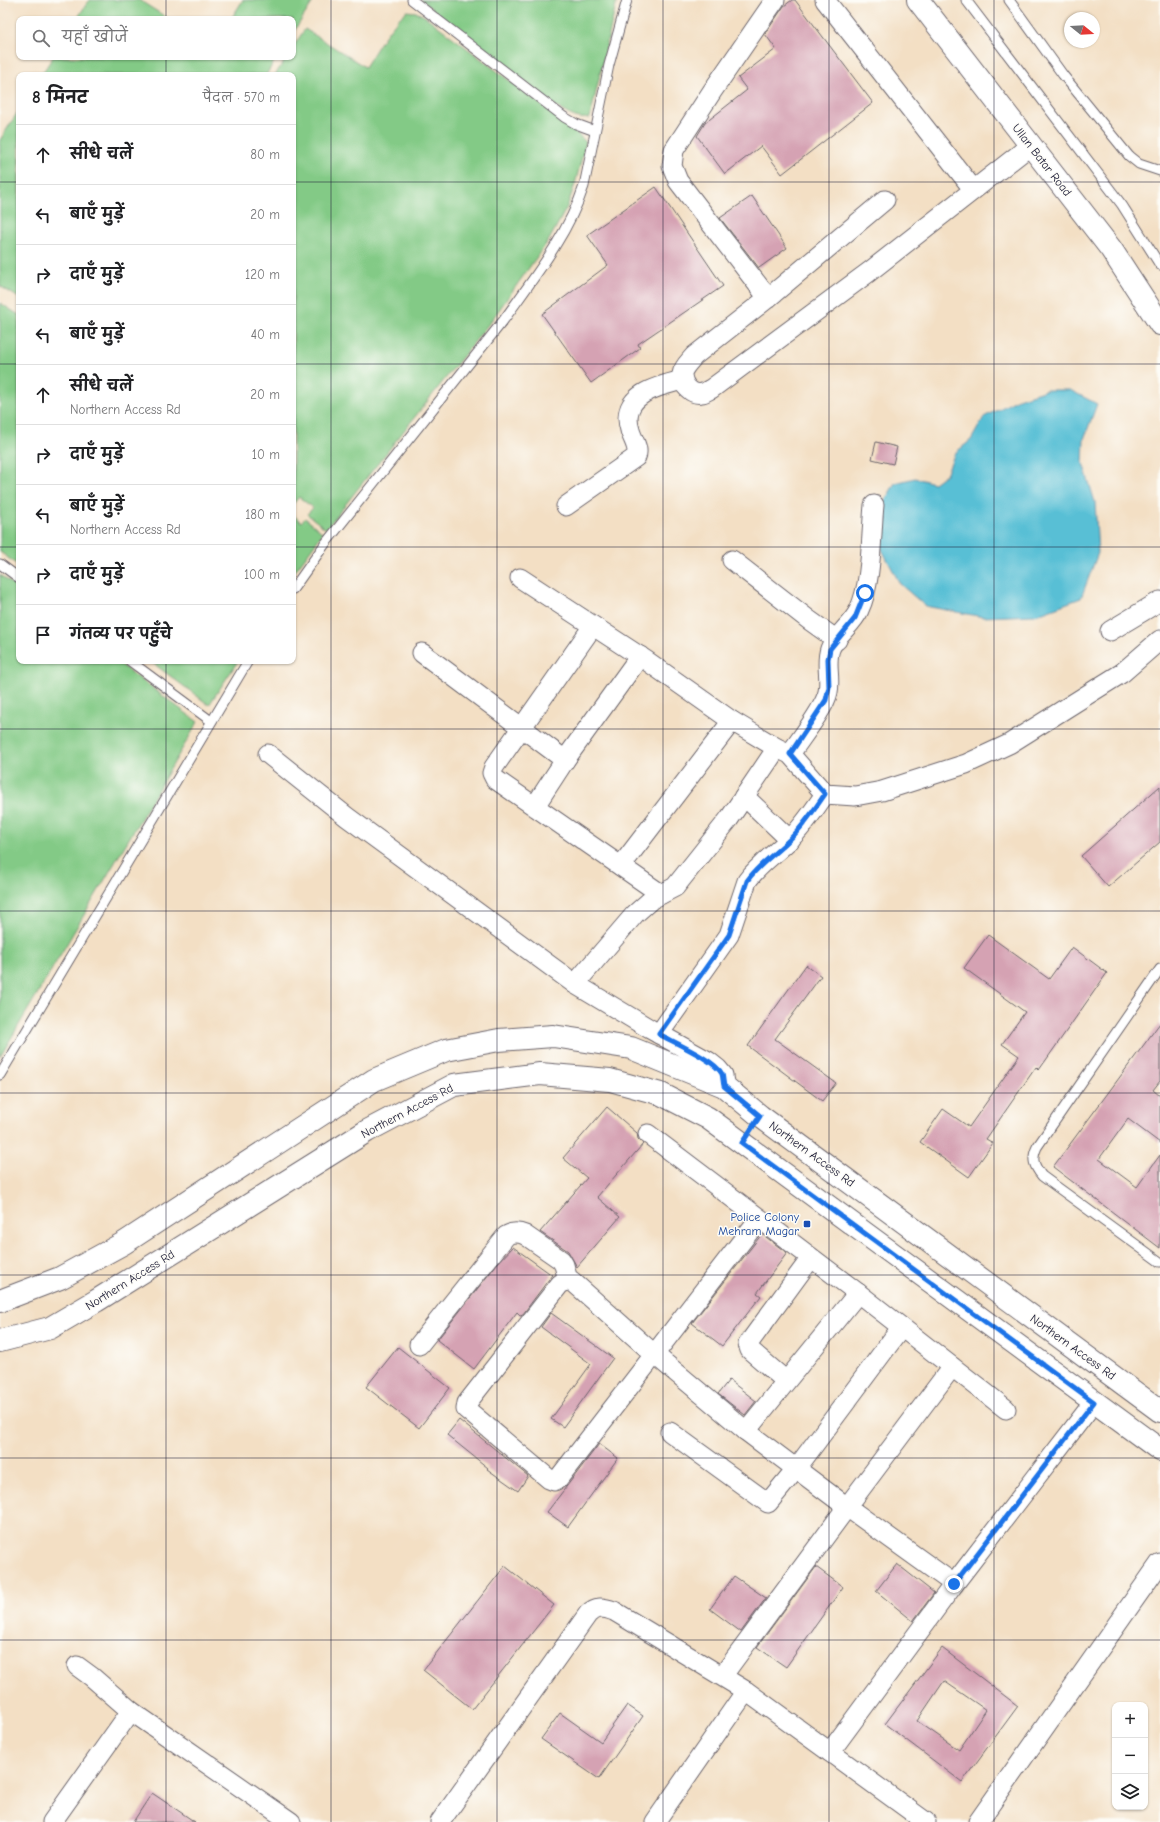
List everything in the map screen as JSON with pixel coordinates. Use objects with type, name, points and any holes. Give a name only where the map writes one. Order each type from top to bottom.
[{"type":"main road","name":"Ullan Batar Road","points":[[918,0],[1111,249],[1160,324]]},
{"type":"main road","name":"Northern Access Rd","points":[[0,1301],[60,1278],[124,1243],[374,1080],[446,1050],[499,1040],[553,1036],[631,1048],[724,1086],[760,1116],[1160,1411]]},
{"type":"main road","name":"Northern Access Rd","points":[[0,1341],[50,1328],[96,1302],[367,1131],[454,1085],[540,1074],[610,1080],[661,1094],[708,1118],[1160,1450]]},
{"type":"main road","points":[[742,1143],[760,1116]]},
{"type":"street","points":[[768,298],[678,181],[672,166],[674,150],[775,0]]},
{"type":"street","points":[[825,0],[973,189]]},
{"type":"street","points":[[885,200],[768,298],[694,356],[685,366],[682,374],[686,386],[695,393],[702,393],[711,389],[869,272],[1031,145]]},
{"type":"street","points":[[566,506],[636,457],[638,449],[630,431],[627,419],[629,410],[634,402],[645,392],[661,385],[683,380]]},
{"type":"street","points":[[575,984],[635,914],[652,899],[676,887],[729,819],[744,796],[826,700],[829,687],[829,654],[831,646],[855,618],[865,593],[874,505]]},
{"type":"street","points":[[732,560],[808,620],[837,640]]},
{"type":"street","points":[[520,578],[640,656],[732,721],[784,751],[825,794],[855,796],[875,792],[966,764],[1009,744],[1122,673],[1160,640]]},
{"type":"street","points":[[1110,631],[1160,601]]},
{"type":"street","points":[[593,626],[494,767],[492,773],[495,779],[661,894]]},
{"type":"street","points":[[422,653],[565,760]]},
{"type":"street","points":[[535,806],[565,760],[640,656]]},
{"type":"street","points":[[621,866],[732,721]]},
{"type":"street","points":[[268,754],[347,817],[575,984],[708,1061],[718,1069],[722,1075],[724,1086]]},
{"type":"street","points":[[659,1034],[729,935],[747,881],[752,874],[790,840],[825,794]]},
{"type":"street","points":[[744,796],[790,840]]},
{"type":"street","points":[[648,1134],[858,1293],[1006,1409]]},
{"type":"street","points":[[568,1280],[560,1284],[537,1311],[467,1403],[466,1409],[549,1479],[556,1480],[760,1219]]},
{"type":"street","points":[[419,1345],[506,1236],[510,1234],[519,1233],[525,1235],[561,1260],[568,1280]]},
{"type":"street","points":[[786,1381],[750,1350],[748,1344],[811,1258]]},
{"type":"street","points":[[568,1280],[577,1284],[654,1354],[746,1431],[847,1507],[954,1584]]},
{"type":"street","points":[[746,1431],[858,1293]]},
{"type":"street","points":[[670,1432],[766,1503],[769,1502],[796,1469],[901,1328]]},
{"type":"street","points":[[723,1675],[952,1368]]},
{"type":"street","points":[[830,1752],[954,1584],[1094,1402]]},
{"type":"street","points":[[978,1822],[1160,1563]]},
{"type":"street","points":[[440,1822],[593,1609],[606,1608],[614,1611],[723,1675],[926,1822]]},
{"type":"street","points":[[76,1666],[92,1677],[131,1710],[290,1822]]},
{"type":"street","points":[[655,1822],[746,1691]]},
{"type":"street","points":[[52,1822],[131,1710]]},
{"type":"lane","points":[[412,0],[564,117],[576,124],[595,131]]},
{"type":"lane","points":[[296,585],[330,538],[526,289],[566,227],[578,203],[584,186],[609,65],[627,0]]},
{"type":"lane","points":[[966,0],[1122,206],[1160,265]]},
{"type":"lane","points":[[1010,0],[1063,75],[1129,156],[1140,164],[1160,171]]},
{"type":"lane","points":[[0,564],[16,576]]},
{"type":"lane","points":[[134,664],[211,721]]},
{"type":"lane","points":[[0,1075],[246,664]]},
{"type":"lane","points":[[1160,969],[1037,1147],[1034,1153],[1033,1161],[1042,1176],[1160,1262]]},
{"type":"green space","points":[[89,0],[139,0],[164,16],[79,16]]},
{"type":"green space","points":[[243,0],[314,0],[296,28],[296,16],[233,16]]},
{"type":"green space","points":[[421,0],[617,0],[590,118],[578,118],[561,110]]},
{"type":"green space","points":[[407,11],[416,12],[426,17],[569,126],[586,142],[575,184],[567,207],[549,240],[491,321],[326,529],[307,514],[313,508],[299,497],[296,500],[296,72],[277,72],[285,60],[296,60],[296,42],[305,29],[365,67],[389,30]]},
{"type":"green space","points":[[51,60],[275,60],[268,72],[43,72]]},
{"type":"green space","points":[[16,115],[16,296],[0,286],[0,140]]},
{"type":"green space","points":[[0,303],[16,313],[16,564],[0,552]]},
{"type":"green space","points":[[296,518],[301,522],[305,518],[323,533],[296,570]]},
{"type":"green space","points":[[0,575],[16,587],[16,664],[120,664],[198,722],[0,1057]]},
{"type":"green space","points":[[154,664],[236,664],[209,705]]},
{"type":"water","points":[[1046,390],[1070,390],[1097,404],[1084,439],[1083,463],[1095,502],[1098,553],[1081,598],[1035,615],[983,617],[925,606],[900,584],[880,546],[877,515],[895,483],[915,478],[934,483],[946,474],[955,453],[971,440],[984,417],[1018,399]]},
{"type":"building","points":[[792,0],[795,0],[873,103],[782,174],[761,146],[725,174],[697,136],[705,123],[747,90],[738,78],[776,49],[765,34],[784,6]]},
{"type":"building","points":[[656,187],[723,286],[638,344],[640,348],[591,383],[542,314],[608,265],[587,235]]},
{"type":"building","points":[[752,196],[787,248],[759,268],[720,218]]},
{"type":"building","points":[[876,442],[897,447],[893,464],[872,459]]},
{"type":"building","points":[[1160,786],[1160,842],[1108,887],[1081,856]]},
{"type":"building","points":[[988,935],[1049,979],[1072,947],[1107,973],[1039,1070],[1036,1067],[986,1139],[993,1143],[969,1177],[920,1142],[943,1109],[969,1127],[1019,1056],[1002,1044],[1025,1012],[964,968]]},
{"type":"building","points":[[806,965],[821,976],[775,1039],[836,1083],[822,1101],[748,1046]]},
{"type":"building","points":[[1160,1023],[1160,1081],[1153,1090],[1160,1096],[1160,1143],[1128,1119],[1099,1159],[1137,1187],[1160,1155],[1160,1248],[1053,1167]]},
{"type":"building","points":[[607,1107],[637,1133],[638,1139],[643,1144],[597,1197],[620,1217],[577,1267],[568,1251],[540,1232],[587,1178],[563,1158]]},
{"type":"building","points":[[762,1234],[787,1253],[757,1293],[761,1296],[722,1346],[692,1323]]},
{"type":"building","points":[[513,1247],[552,1275],[523,1314],[520,1315],[517,1312],[474,1369],[437,1340],[497,1264]]},
{"type":"building","points":[[551,1313],[613,1358],[563,1427],[551,1419],[591,1364],[541,1327]]},
{"type":"building","points":[[398,1347],[450,1388],[419,1428],[366,1387]]},
{"type":"building","points":[[729,1380],[756,1401],[745,1415],[718,1394]]},
{"type":"building","points":[[459,1420],[528,1476],[518,1491],[487,1469],[488,1468],[447,1435]]},
{"type":"building","points":[[599,1444],[618,1458],[568,1527],[547,1512]]},
{"type":"building","points":[[897,1564],[934,1593],[913,1621],[876,1591]]},
{"type":"building","points":[[505,1566],[554,1605],[472,1709],[423,1670]]},
{"type":"building","points":[[816,1567],[843,1587],[786,1667],[757,1647]]},
{"type":"building","points":[[734,1576],[766,1598],[741,1632],[710,1609]]},
{"type":"building","points":[[942,1648],[1018,1706],[962,1782],[885,1724]],"holes":[[[944,1681],[986,1710],[959,1750],[917,1721]]]},
{"type":"building","points":[[627,1705],[643,1716],[599,1779],[541,1739],[560,1713],[601,1742]]},
{"type":"building","points":[[152,1793],[195,1822],[133,1822]]},
{"type":"place","name":"Police Colony Mehram Magar","points":[[807,1224]]},
{"type":"route","points":[[865,593],[862,604],[855,618],[831,646],[828,659],[829,687],[826,700],[790,754],[825,794],[790,840],[752,874],[747,881],[733,928],[729,935],[659,1034],[708,1061],[718,1069],[722,1075],[724,1086],[760,1116],[742,1143],[1094,1402],[954,1584]]}]
